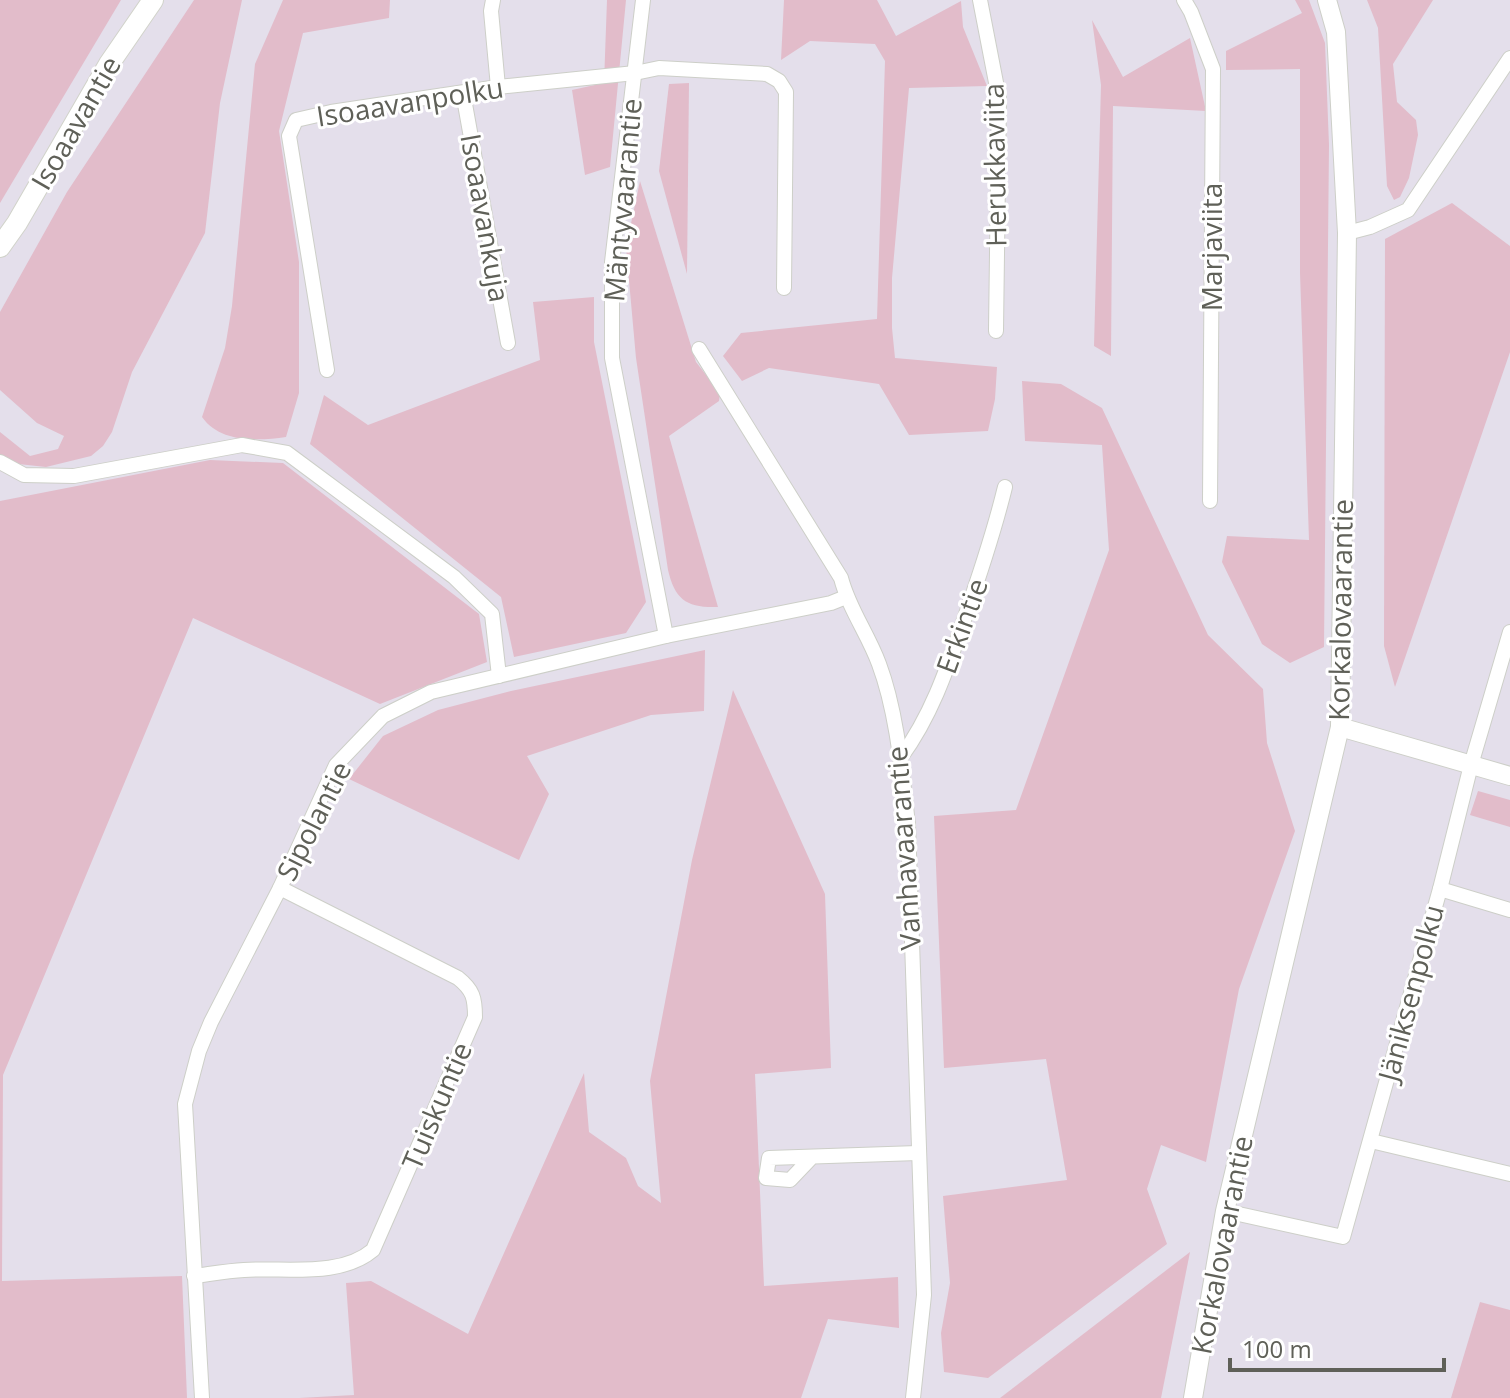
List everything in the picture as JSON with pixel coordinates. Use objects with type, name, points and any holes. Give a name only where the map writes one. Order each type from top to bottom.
[{"type":"main road","name":"Isoaavantie","points":[[0,247],[109,64],[153,0]]},
{"type":"street","points":[[493,0],[491,11],[498,87]]},
{"type":"street","name":"Mäntyvaarantie","points":[[643,0],[612,262],[612,358],[666,636]]},
{"type":"street","name":"Herukkaviita","points":[[980,0],[999,98],[996,331]]},
{"type":"street","name":"Marjaviita","points":[[1184,0],[1213,69],[1210,501]]},
{"type":"street","name":"Korkalovaarantie","points":[[1193,1398],[1225,1211],[1340,727],[1347,233],[1336,32],[1327,0]]},
{"type":"street","points":[[1347,233],[1370,227],[1408,210],[1422,194],[1510,58]]},
{"type":"street","name":"Isoaavanpolku","points":[[327,370],[289,136],[296,120],[331,112],[498,87],[659,68],[767,74],[779,81],[786,92],[784,288]]},
{"type":"street","name":"Isoaavankuja","points":[[463,93],[508,343]]},
{"type":"street","name":"Vanhavaarantie","points":[[699,349],[841,578],[846,597],[880,665],[901,757],[908,824],[924,1295],[913,1398]]},
{"type":"street","points":[[0,462],[24,475],[74,476],[242,445],[287,453],[454,577],[492,614],[499,676]]},
{"type":"street","name":"Erkintie","points":[[901,757],[919,733],[943,679],[993,537],[1005,487]]},
{"type":"street","name":"Sipolantie","points":[[202,1398],[185,1104],[199,1051],[211,1022],[280,888],[336,765],[383,716],[431,692],[666,636],[831,603],[846,597]]},
{"type":"street","name":"Jäniksenpolku","points":[[1225,1211],[1343,1237],[1510,632]]},
{"type":"street","points":[[1340,727],[1510,776]]},
{"type":"street","name":"Tuiskuntie","points":[[194,1276],[241,1270],[329,1267],[362,1259],[373,1250],[475,1017],[471,988],[458,978],[280,888]]},
{"type":"street","points":[[1440,889],[1510,910]]},
{"type":"street","points":[[1371,1141],[1510,1174]]},
{"type":"street","points":[[812,1157],[918,1153]]},
{"type":"shaded area","points":[[0,0],[121,0],[0,203]]},
{"type":"shaded area","points":[[194,0],[242,0],[220,103],[205,233],[132,372],[112,432],[103,446],[91,456],[46,467],[0,462],[0,432],[30,456],[58,449],[64,436],[37,423],[0,390],[0,312],[67,192]]},
{"type":"shaded area","points":[[283,0],[390,0],[389,18],[303,33],[279,131],[299,262],[299,393],[286,437],[240,438],[219,432],[202,417],[225,348],[232,306],[255,64]]},
{"type":"shaded area","points":[[607,0],[626,0],[610,167],[585,175],[572,90],[604,83]]},
{"type":"shaded area","points":[[784,0],[877,0],[896,36],[961,1],[963,27],[987,86],[909,88],[892,278],[892,328],[895,358],[997,367],[995,399],[988,431],[909,435],[879,384],[769,368],[742,381],[723,356],[741,333],[877,319],[885,61],[875,44],[810,41],[781,60]]},
{"type":"shaded area","points":[[1295,0],[1309,0],[1325,43],[1329,145],[1324,647],[1290,663],[1262,644],[1222,562],[1227,536],[1309,540],[1300,273],[1300,69],[1226,70],[1226,51],[1302,13]]},
{"type":"shaded area","points":[[1367,0],[1433,0],[1393,64],[1397,102],[1416,120],[1418,135],[1409,178],[1400,197],[1394,200],[1387,186],[1378,28]]},
{"type":"shaded area","points":[[1092,20],[1123,77],[1190,38],[1206,111],[1113,106],[1111,356],[1094,346],[1101,85]]},
{"type":"shaded area","points":[[689,83],[687,274],[659,171],[669,84]]},
{"type":"shaded area","points":[[640,181],[696,362],[720,393],[719,401],[669,436],[718,607],[698,606],[684,600],[674,589],[668,570],[636,358],[626,247]]},
{"type":"shaded area","points":[[1452,203],[1510,246],[1510,352],[1395,687],[1384,646],[1385,239]]},
{"type":"shaded area","points":[[594,297],[594,342],[646,602],[626,633],[514,657],[501,597],[310,444],[324,395],[368,425],[540,360],[533,302]]},
{"type":"shaded area","points":[[1022,381],[1061,384],[1102,408],[1208,635],[1263,689],[1267,743],[1295,831],[1239,989],[1206,1162],[1161,1145],[1147,1189],[1167,1244],[988,1378],[944,1372],[941,1333],[950,1283],[943,1196],[1067,1180],[1046,1059],[944,1068],[934,816],[1016,810],[1109,550],[1102,445],[1025,441]]},
{"type":"shaded area","points":[[210,460],[283,463],[479,614],[487,662],[380,704],[193,618],[3,1075],[2,1281],[182,1276],[187,1398],[0,1398],[0,501]]},
{"type":"shaded area","points":[[705,650],[704,711],[651,715],[527,756],[549,794],[519,860],[349,779],[383,736],[438,710],[511,691]]},
{"type":"shaded area","points":[[733,690],[825,894],[831,1068],[755,1074],[764,1286],[898,1277],[899,1328],[828,1319],[801,1398],[299,1398],[354,1395],[346,1283],[371,1281],[468,1334],[584,1073],[589,1132],[626,1158],[638,1186],[661,1203],[650,1081],[692,860]]},
{"type":"shaded area","points":[[1478,791],[1510,800],[1510,827],[1470,815]]},
{"type":"shaded area","points":[[1190,1252],[1161,1398],[1000,1398]]},
{"type":"shaded area","points":[[1480,1302],[1510,1310],[1510,1398],[1451,1398]]}]
